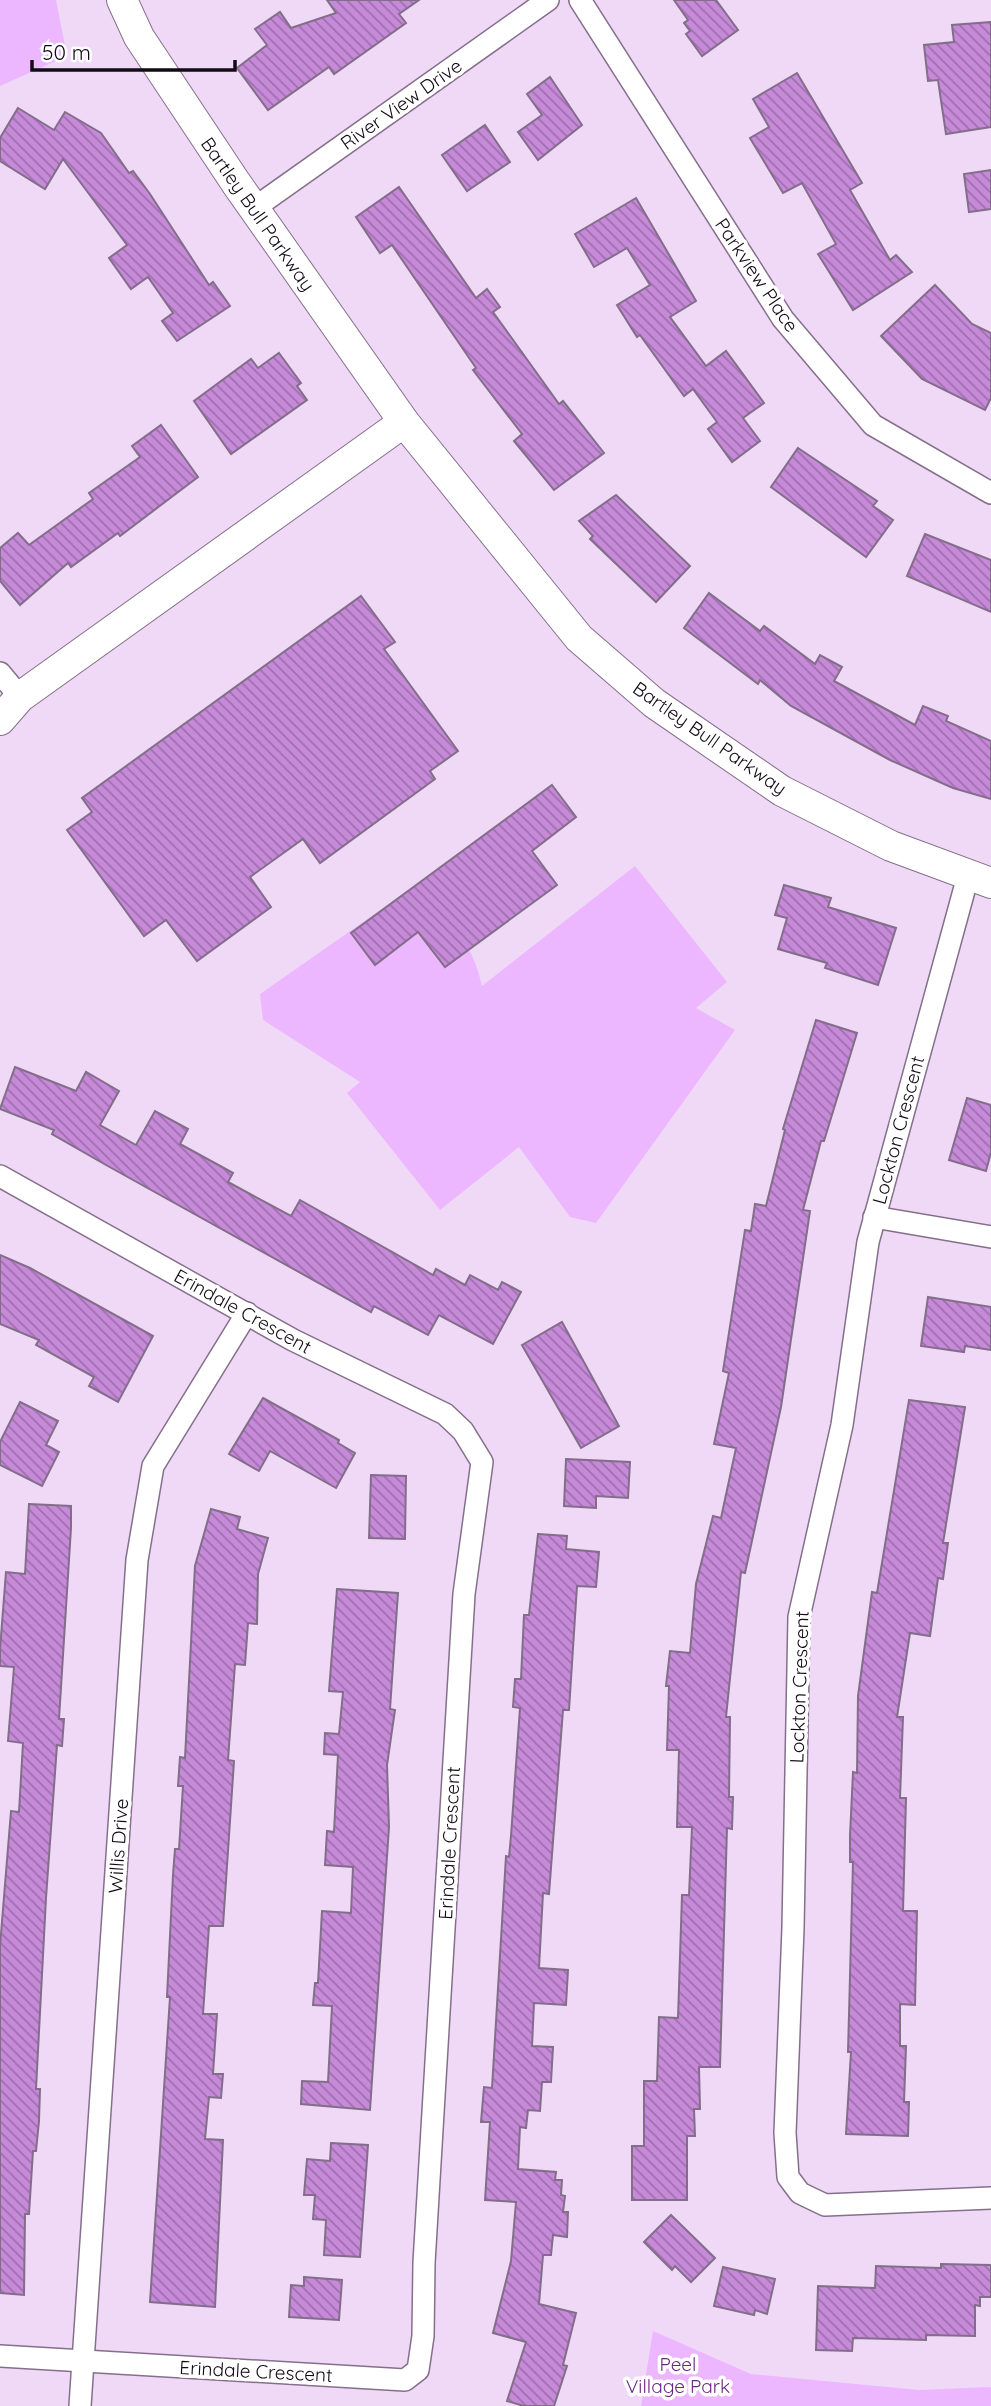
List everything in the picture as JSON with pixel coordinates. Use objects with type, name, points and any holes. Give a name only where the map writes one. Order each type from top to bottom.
[{"type":"street","name":"Bartley Bull Parkway","points":[[122,0],[139,37],[253,209],[404,422],[579,638],[654,703],[782,791],[891,846],[979,879]]},
{"type":"street","name":"River View Drive","points":[[253,209],[548,0]]},
{"type":"street","name":"Parkview Place","points":[[580,0],[783,320],[873,425],[991,493]]},
{"type":"street","points":[[0,720],[20,697],[404,422]]},
{"type":"street","points":[[0,673],[20,697]]},
{"type":"street","name":"Lockton Crescent","points":[[979,879],[874,1217],[842,1425],[799,1616],[794,1914],[785,2133],[788,2177],[800,2193],[825,2205],[991,2198]]},
{"type":"street","name":"Erindale Crescent","points":[[0,1176],[293,1340],[445,1414],[463,1431],[482,1462],[464,1594],[424,2263],[423,2336],[418,2370],[405,2380],[0,2356]]},
{"type":"street","points":[[874,1217],[991,1237]]},
{"type":"street","name":"Willis Drive","points":[[80,2406],[137,1560],[153,1466],[247,1313]]},
{"type":"green space","points":[[0,0],[56,0],[67,56],[0,86]]},
{"type":"green space","points":[[635,866],[727,982],[696,1008],[735,1030],[596,1223],[570,1217],[519,1147],[440,1210],[347,1093],[360,1082],[263,1020],[260,994],[409,890],[435,909],[456,930],[472,955],[482,986]]},
{"type":"green space","name":"Peel Village Park","points":[[653,2331],[751,2374],[919,2390],[991,2387],[991,2406],[641,2406]]},
{"type":"building","points":[[327,0],[419,0],[399,14],[406,23],[334,74],[329,67],[268,110],[237,68],[267,45],[255,29],[280,12],[291,28],[336,13]]},
{"type":"building","points":[[674,0],[716,0],[738,30],[702,56],[686,34],[690,31],[684,23],[688,20]]},
{"type":"building","points":[[991,22],[991,127],[946,134],[938,80],[928,81],[924,45],[954,42],[952,25]]},
{"type":"building","points":[[797,73],[862,183],[850,190],[890,260],[896,255],[912,272],[853,310],[818,254],[836,244],[802,183],[783,193],[750,138],[769,127],[753,99]]},
{"type":"building","points":[[550,77],[582,125],[538,160],[518,132],[542,115],[527,94]]},
{"type":"building","points":[[18,108],[54,130],[65,112],[101,133],[129,173],[133,171],[150,194],[209,285],[213,282],[230,306],[177,341],[162,321],[173,313],[148,277],[131,289],[109,258],[127,245],[63,159],[45,189],[0,161],[0,138]]},
{"type":"building","points":[[485,125],[510,162],[467,191],[442,155]]},
{"type":"building","points":[[991,170],[991,209],[969,212],[964,174]]},
{"type":"building","points":[[399,187],[476,298],[487,289],[500,307],[493,312],[559,404],[563,401],[604,453],[554,490],[514,441],[522,434],[473,370],[476,368],[392,245],[380,253],[356,217]]},
{"type":"building","points":[[636,198],[696,301],[670,317],[706,366],[726,351],[764,403],[743,418],[760,441],[732,462],[708,429],[717,422],[693,389],[684,396],[640,335],[637,337],[617,305],[650,285],[627,248],[594,267],[575,234]]},
{"type":"building","points":[[935,285],[972,324],[991,333],[991,398],[985,410],[922,379],[881,336]]},
{"type":"building","points":[[279,353],[301,383],[297,386],[307,400],[231,454],[194,401],[251,359],[258,368]]},
{"type":"building","points":[[161,425],[198,477],[120,536],[118,533],[71,567],[68,563],[20,605],[0,581],[0,548],[18,533],[29,545],[93,499],[89,493],[140,457],[132,446]]},
{"type":"building","points":[[798,448],[877,501],[873,506],[893,520],[866,557],[771,487]]},
{"type":"building","points":[[616,495],[690,566],[656,602],[590,539],[593,536],[579,521]]},
{"type":"building","points":[[925,534],[991,560],[991,612],[907,576]]},
{"type":"building","points":[[709,593],[760,631],[764,626],[815,664],[820,655],[842,667],[834,681],[915,725],[923,706],[948,716],[946,721],[991,741],[991,799],[953,788],[890,760],[791,706],[760,680],[758,684],[684,628]]},
{"type":"building","points":[[361,596],[395,642],[384,649],[458,751],[430,771],[435,779],[320,863],[303,839],[250,877],[271,907],[197,961],[166,920],[144,936],[67,830],[92,812],[82,798]]},
{"type":"building","points":[[552,785],[576,817],[532,851],[557,885],[445,967],[418,932],[375,965],[351,933]]},
{"type":"building","points":[[784,885],[831,898],[828,907],[896,928],[878,985],[825,968],[827,963],[778,949],[787,918],[775,915]]},
{"type":"building","points":[[816,1020],[857,1033],[824,1141],[821,1141],[803,1210],[810,1211],[781,1407],[745,1573],[741,1572],[726,1717],[730,1717],[729,1797],[733,1797],[732,1829],[727,1828],[720,2067],[699,2067],[700,2109],[694,2109],[695,2136],[687,2136],[687,2200],[632,2200],[632,2146],[644,2146],[644,2081],[657,2081],[659,2017],[678,2018],[682,1895],[689,1895],[692,1827],[677,1827],[679,1750],[667,1750],[669,1686],[666,1686],[670,1651],[690,1653],[696,1584],[713,1516],[721,1518],[736,1448],[714,1444],[729,1373],[723,1371],[745,1230],[751,1231],[755,1204],[766,1206],[785,1130],[783,1129]]},
{"type":"building","points":[[15,1067],[76,1091],[86,1072],[119,1091],[100,1125],[136,1145],[155,1111],[188,1129],[180,1144],[233,1173],[228,1182],[291,1216],[300,1200],[433,1275],[436,1269],[465,1285],[470,1275],[498,1290],[502,1282],[521,1292],[493,1344],[439,1315],[428,1335],[374,1306],[371,1312],[52,1134],[54,1130],[0,1109]]},
{"type":"building","points":[[967,1098],[991,1105],[991,1152],[986,1171],[949,1160]]},
{"type":"building","points":[[0,1255],[30,1268],[153,1336],[118,1402],[89,1386],[94,1377],[36,1345],[39,1340],[0,1324]]},
{"type":"building","points":[[928,1297],[991,1307],[991,1350],[965,1346],[964,1352],[921,1346]]},
{"type":"building","points":[[562,1322],[619,1426],[581,1448],[522,1345]]},
{"type":"building","points":[[263,1398],[339,1440],[338,1443],[355,1453],[336,1488],[270,1451],[259,1471],[229,1454]]},
{"type":"building","points":[[909,1400],[965,1407],[943,1543],[948,1543],[943,1579],[938,1578],[930,1636],[910,1633],[897,1717],[903,1717],[900,1798],[906,1798],[903,1911],[917,1911],[915,2005],[900,2004],[900,2046],[906,2046],[904,2102],[909,2102],[908,2136],[846,2134],[851,2052],[848,2052],[853,1862],[850,1862],[850,1836],[853,1772],[857,1773],[858,1696],[872,1592],[877,1593]]},
{"type":"building","points":[[20,1402],[58,1421],[46,1445],[59,1452],[42,1486],[0,1465],[0,1442]]},
{"type":"building","points":[[566,1459],[630,1462],[628,1498],[596,1496],[596,1508],[564,1506]]},
{"type":"building","points":[[371,1475],[406,1476],[405,1539],[369,1538]]},
{"type":"building","points":[[29,1504],[71,1506],[71,1528],[59,1719],[64,1719],[62,1746],[57,1745],[46,1898],[36,2089],[40,2089],[39,2121],[36,2151],[33,2151],[29,2214],[25,2214],[24,2295],[0,2293],[0,1946],[11,1811],[19,1812],[23,1743],[8,1741],[14,1667],[0,1666],[0,1649],[6,1572],[25,1574]]},
{"type":"building","points":[[211,1509],[240,1517],[237,1529],[268,1538],[258,1574],[257,1624],[248,1623],[245,1665],[235,1664],[228,1760],[234,1761],[223,1926],[209,1926],[203,2014],[217,2014],[213,2074],[223,2074],[221,2098],[209,2097],[205,2139],[223,2140],[215,2307],[150,2302],[170,1997],[167,1997],[173,1875],[175,1849],[179,1849],[183,1786],[178,1786],[180,1757],[185,1758],[195,1566]]},
{"type":"building","points":[[538,1534],[567,1536],[566,1549],[599,1552],[596,1587],[577,1586],[569,1710],[563,1710],[549,1894],[543,1893],[539,1968],[568,1970],[566,2005],[534,2003],[532,2046],[553,2047],[551,2082],[542,2082],[540,2111],[528,2110],[526,2128],[520,2127],[518,2169],[556,2172],[555,2180],[562,2180],[561,2195],[565,2196],[563,2212],[568,2212],[567,2237],[553,2235],[551,2255],[543,2255],[539,2304],[576,2313],[563,2365],[567,2366],[554,2406],[524,2406],[507,2401],[526,2342],[493,2333],[511,2261],[516,2202],[485,2200],[490,2122],[481,2122],[484,2087],[492,2088],[506,1856],[509,1857],[520,1708],[513,1707],[515,1679],[521,1679],[524,1615],[529,1615]]},
{"type":"building","points":[[337,1589],[398,1593],[390,1709],[395,1710],[387,1765],[389,1827],[370,2110],[301,2104],[302,2081],[328,2082],[332,2006],[313,2005],[315,1983],[318,1983],[322,1911],[351,1913],[353,1867],[325,1865],[327,1831],[334,1832],[338,1755],[324,1754],[325,1733],[339,1734],[343,1692],[329,1691]]},
{"type":"building","points":[[331,2143],[368,2145],[360,2257],[324,2255],[326,2220],[313,2219],[315,2195],[304,2195],[307,2159],[330,2161]]},
{"type":"building","points":[[671,2215],[715,2258],[691,2282],[675,2266],[672,2270],[644,2242]]},
{"type":"building","points":[[941,2264],[991,2265],[991,2297],[980,2297],[980,2306],[975,2305],[975,2336],[926,2335],[926,2340],[853,2338],[852,2351],[816,2350],[818,2286],[875,2288],[876,2266],[941,2268]]},
{"type":"building","points":[[723,2267],[775,2279],[767,2314],[755,2310],[754,2315],[714,2306]]},
{"type":"building","points":[[304,2277],[342,2280],[339,2320],[289,2317],[291,2285],[304,2286]]}]
